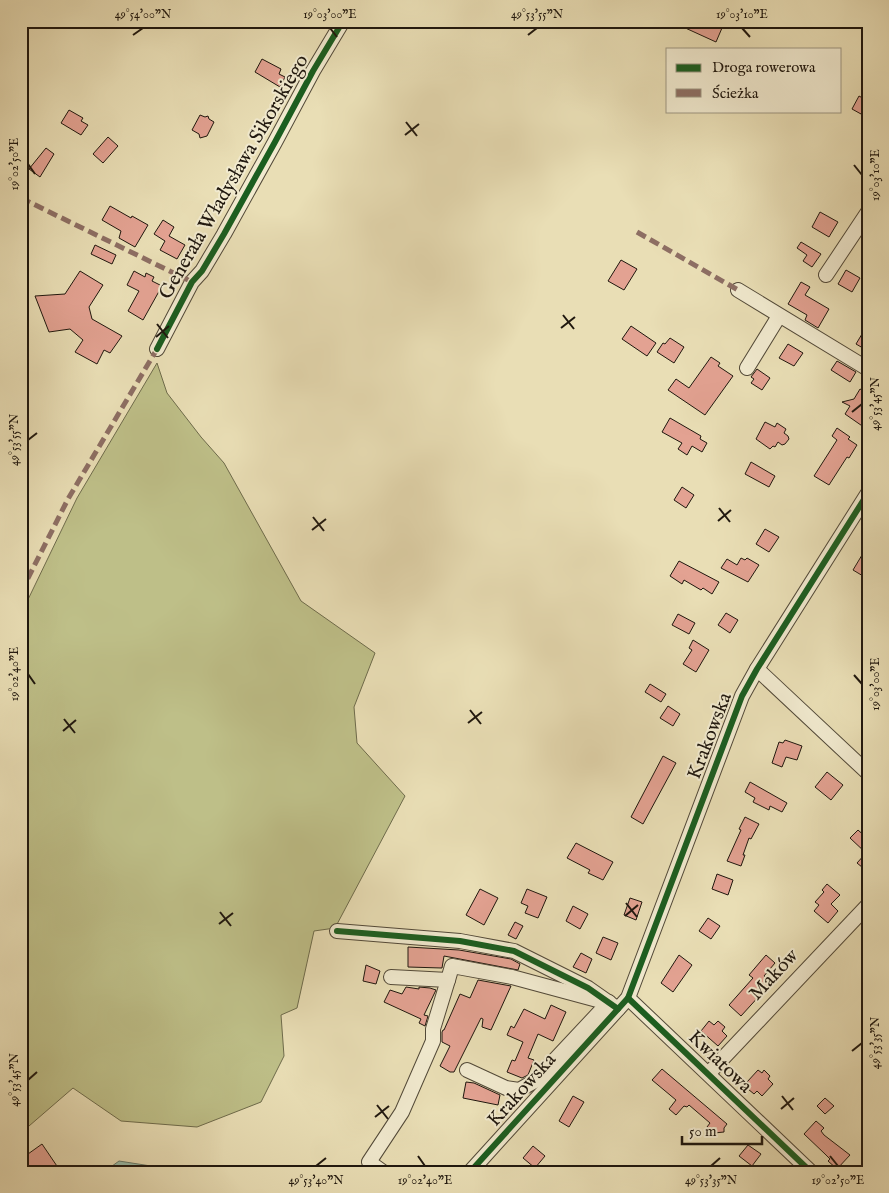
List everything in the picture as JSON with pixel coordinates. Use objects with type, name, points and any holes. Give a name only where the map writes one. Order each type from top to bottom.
[{"type":"street","name":"Generała Władysława Sikorskiego","points":[[157,349],[192,282],[202,270],[224,234],[342,21]]},
{"type":"street","points":[[826,274],[868,212]]},
{"type":"street","points":[[738,290],[868,369]]},
{"type":"street","points":[[747,368],[779,316]]},
{"type":"street","name":"Krakowska","points":[[470,1172],[613,1005],[628,998],[742,696],[868,493]]},
{"type":"street","points":[[757,670],[868,773]]},
{"type":"street","name":"Maków","points":[[710,1073],[868,905]]},
{"type":"street","points":[[337,932],[460,941],[514,950],[588,988],[613,1005]]},
{"type":"street","points":[[383,1172],[369,1162],[402,1112],[433,1041],[433,1029],[452,966],[512,977],[613,1005]]},
{"type":"street","points":[[391,977],[448,980]]},
{"type":"street","name":"Kwiatowa","points":[[628,998],[710,1073],[811,1172]]},
{"type":"street","points":[[467,1070],[506,1088],[519,1090],[535,1081],[613,1005]]},
{"type":"shaded area","points":[[157,363],[167,393],[224,463],[301,601],[375,653],[354,707],[357,743],[405,796],[335,928],[314,931],[297,1008],[281,1015],[284,1056],[261,1102],[197,1127],[121,1121],[73,1088],[29,1126],[21,1122],[21,614],[77,498]]},
{"type":"shaded area","points":[[119,1161],[170,1169],[173,1172],[108,1172],[108,1169]]},
{"type":"building","points":[[670,21],[725,21],[716,42]]},
{"type":"building","points":[[262,59],[281,69],[279,74],[285,77],[280,87],[255,72]]},
{"type":"building","points":[[859,96],[868,101],[861,114],[852,109]]},
{"type":"building","points":[[69,110],[83,118],[81,121],[88,125],[81,135],[61,123]]},
{"type":"building","points":[[200,115],[208,116],[214,122],[207,136],[200,138],[199,134],[192,130]]},
{"type":"building","points":[[108,137],[118,146],[103,163],[93,154]]},
{"type":"building","points":[[46,148],[54,154],[40,177],[29,169]]},
{"type":"building","points":[[110,206],[148,225],[135,247],[119,238],[121,231],[102,220]]},
{"type":"building","points":[[820,212],[838,222],[829,237],[812,227]]},
{"type":"building","points":[[163,220],[174,227],[169,236],[185,245],[177,259],[160,250],[165,241],[154,234]]},
{"type":"building","points":[[801,242],[821,254],[812,267],[803,261],[807,255],[797,248]]},
{"type":"building","points":[[95,245],[116,255],[112,264],[91,254]]},
{"type":"building","points":[[621,260],[637,269],[624,290],[608,281]]},
{"type":"building","points":[[846,270],[860,278],[852,292],[838,284]]},
{"type":"building","points":[[80,271],[103,285],[89,307],[92,319],[122,336],[110,353],[104,350],[97,364],[75,352],[83,340],[70,329],[49,332],[35,296],[65,294]]},
{"type":"building","points":[[134,271],[145,277],[146,273],[154,277],[152,281],[162,286],[143,320],[128,311],[139,291],[127,285]]},
{"type":"building","points":[[801,282],[810,287],[805,295],[829,309],[818,328],[805,320],[807,315],[788,304]]},
{"type":"building","points":[[868,324],[868,351],[856,344]]},
{"type":"building","points":[[631,326],[656,343],[647,356],[622,339]]},
{"type":"building","points":[[670,338],[684,347],[674,363],[657,352],[663,343],[665,344]]},
{"type":"building","points":[[788,344],[803,353],[794,366],[779,358]]},
{"type":"building","points":[[711,357],[720,363],[718,366],[733,376],[705,415],[668,390],[676,379],[689,388]]},
{"type":"building","points":[[837,361],[856,372],[850,382],[831,370]]},
{"type":"building","points":[[757,369],[770,378],[762,390],[751,383],[754,379],[751,377]]},
{"type":"building","points":[[860,389],[868,393],[868,397],[863,405],[868,407],[868,430],[845,414],[850,406],[842,402],[854,399]]},
{"type":"building","points":[[670,418],[701,436],[700,439],[707,443],[702,452],[692,446],[687,455],[678,449],[682,443],[662,432]]},
{"type":"building","points":[[765,422],[775,427],[777,423],[786,429],[784,433],[789,439],[785,444],[782,445],[778,442],[775,447],[773,446],[770,449],[756,439]]},
{"type":"building","points":[[837,428],[850,437],[848,439],[857,445],[829,485],[814,476],[837,440],[832,436]]},
{"type":"building","points":[[751,462],[775,476],[769,487],[745,474]]},
{"type":"building","points":[[682,487],[694,495],[686,508],[674,500]]},
{"type":"building","points":[[765,529],[779,537],[769,552],[756,544]]},
{"type":"building","points":[[868,545],[868,579],[853,570]]},
{"type":"building","points":[[741,558],[745,560],[747,558],[759,565],[748,582],[721,568],[727,559],[737,565]]},
{"type":"building","points":[[679,561],[719,582],[712,594],[684,580],[682,584],[670,576]]},
{"type":"building","points":[[726,613],[738,620],[730,633],[718,625]]},
{"type":"building","points":[[678,614],[695,623],[689,634],[672,625]]},
{"type":"building","points":[[693,640],[709,650],[696,672],[683,664],[692,650],[689,648]]},
{"type":"building","points":[[650,684],[666,694],[661,702],[645,692]]},
{"type":"building","points":[[668,706],[680,714],[673,726],[660,718]]},
{"type":"building","points":[[785,740],[802,746],[797,760],[786,757],[782,767],[772,763],[779,742],[783,743]]},
{"type":"building","points":[[663,756],[676,763],[643,824],[631,817]]},
{"type":"building","points":[[827,772],[843,785],[831,800],[815,787]]},
{"type":"building","points":[[750,782],[787,803],[782,812],[770,806],[769,810],[753,802],[755,798],[745,792]]},
{"type":"building","points":[[745,817],[759,824],[751,839],[749,838],[741,866],[727,861]]},
{"type":"building","points":[[858,830],[868,839],[868,872],[857,863],[866,853],[850,838]]},
{"type":"building","points":[[576,843],[613,862],[603,880],[588,873],[590,870],[567,858]]},
{"type":"building","points":[[717,874],[733,880],[728,895],[712,889]]},
{"type":"building","points":[[827,884],[840,895],[831,904],[838,911],[828,923],[814,911],[819,905],[815,902],[824,892],[822,890]]},
{"type":"building","points":[[480,889],[498,898],[484,925],[466,915]]},
{"type":"building","points":[[527,889],[547,897],[538,918],[525,913],[528,906],[521,903]]},
{"type":"building","points":[[630,898],[642,902],[636,920],[624,915]]},
{"type":"building","points":[[573,906],[588,914],[580,929],[566,921]]},
{"type":"building","points":[[708,918],[720,926],[711,939],[699,931]]},
{"type":"building","points":[[515,922],[523,926],[516,939],[508,935]]},
{"type":"building","points":[[603,937],[618,943],[611,960],[596,953]]},
{"type":"building","points":[[408,947],[459,950],[511,959],[520,964],[518,970],[444,956],[442,968],[408,967]]},
{"type":"building","points":[[581,953],[592,959],[586,973],[573,967]]},
{"type":"building","points":[[679,955],[692,965],[673,992],[661,983]]},
{"type":"building","points":[[766,955],[775,963],[764,976],[771,983],[741,1016],[729,1005],[753,978],[749,975]]},
{"type":"building","points":[[366,965],[380,971],[376,984],[363,981]]},
{"type":"building","points":[[478,980],[511,986],[491,1030],[482,1027],[483,1019],[481,1018],[454,1072],[450,1072],[440,1066],[450,1046],[442,1042],[442,1032],[460,994],[470,998]]},
{"type":"building","points":[[406,987],[436,990],[424,1015],[428,1016],[425,1026],[419,1023],[421,1019],[384,1002],[390,990],[402,994]]},
{"type":"building","points":[[551,1005],[566,1012],[553,1041],[538,1034],[528,1058],[534,1060],[528,1075],[522,1078],[507,1072],[512,1060],[515,1061],[523,1042],[507,1035],[511,1026],[514,1028],[524,1009],[545,1019]]},
{"type":"building","points":[[709,1021],[714,1025],[718,1021],[725,1027],[722,1031],[727,1036],[718,1046],[701,1031]]},
{"type":"building","points":[[662,1069],[727,1124],[724,1132],[714,1133],[707,1127],[710,1123],[689,1105],[687,1107],[684,1106],[676,1115],[669,1109],[676,1100],[652,1080]]},
{"type":"building","points":[[758,1070],[762,1073],[764,1070],[770,1076],[768,1079],[773,1084],[762,1096],[757,1091],[754,1094],[748,1089],[751,1085],[747,1082]]},
{"type":"building","points":[[466,1082],[474,1083],[500,1095],[498,1105],[463,1098]]},
{"type":"building","points":[[573,1096],[584,1102],[569,1127],[559,1121]]},
{"type":"building","points":[[825,1098],[834,1106],[825,1114],[817,1106]]},
{"type":"building","points":[[816,1121],[824,1128],[821,1131],[824,1135],[850,1155],[837,1169],[828,1161],[830,1159],[804,1134]]},
{"type":"building","points":[[42,1144],[61,1172],[21,1172],[21,1159]]},
{"type":"building","points":[[748,1145],[761,1154],[752,1166],[739,1156]]},
{"type":"building","points":[[533,1146],[545,1156],[535,1168],[523,1158]]},
{"type":"marked path","points":[[21,198],[192,282]]},
{"type":"marked path","points":[[637,232],[738,290]]},
{"type":"marked path","points":[[21,592],[68,499],[157,349]]},
{"type":"cycle path","points":[[157,349],[192,282],[202,271],[224,234],[313,71],[343,21]]},
{"type":"cycle path","points":[[470,1172],[628,998],[742,696],[868,493]]},
{"type":"cycle path","points":[[337,931],[460,941],[514,951],[588,988],[618,1009]]},
{"type":"cycle path","points":[[628,998],[811,1172]]}]
